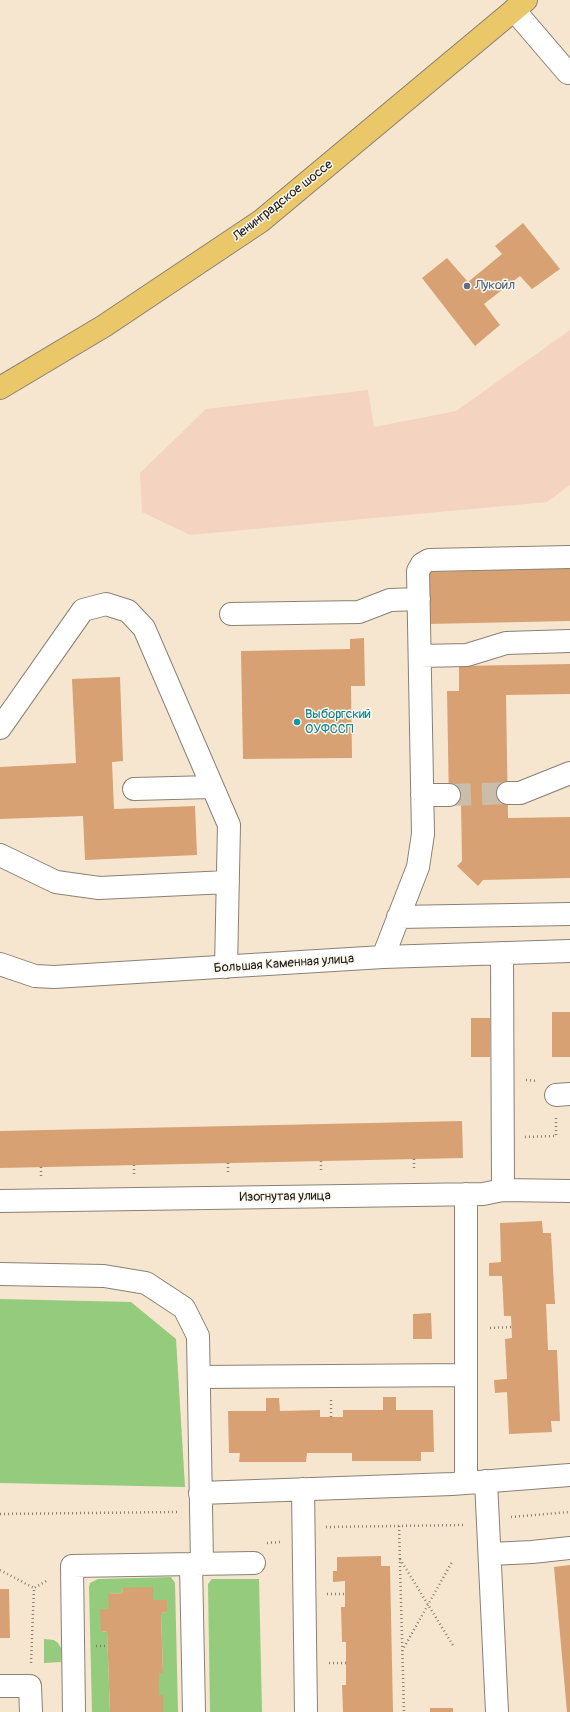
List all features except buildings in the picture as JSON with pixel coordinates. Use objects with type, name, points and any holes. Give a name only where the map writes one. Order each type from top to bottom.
[{"type":"main road","name":"Ленинградское шоссе","points":[[0,388],[104,326],[261,221],[520,5]]},
{"type":"street","points":[[520,5],[568,73],[570,72]]},
{"type":"street","points":[[383,957],[418,867],[424,834],[418,572],[422,564],[429,560],[570,557]]},
{"type":"street","points":[[231,614],[359,612],[390,600],[419,599]]},
{"type":"street","points":[[0,728],[82,610],[106,604],[128,611],[144,628],[229,825],[226,967]]},
{"type":"street","points":[[420,656],[467,654],[506,643],[570,641]]},
{"type":"street","points":[[508,793],[520,793],[570,773]]},
{"type":"street","points":[[134,789],[212,787]]},
{"type":"street","points":[[422,795],[449,794]]},
{"type":"street","points":[[0,855],[56,882],[99,888],[228,882]]},
{"type":"street","points":[[398,917],[570,914]]},
{"type":"street","name":"Большая Каменная улица","points":[[0,964],[35,976],[54,977],[383,957],[570,951]]},
{"type":"street","points":[[502,953],[503,1190]]},
{"type":"street","name":"Изогнутая улица","points":[[0,1201],[483,1194],[503,1190],[570,1191]]},
{"type":"street","points":[[466,1194],[466,1375],[476,1482],[489,1522],[497,1712]]},
{"type":"street","points":[[0,1274],[104,1276],[146,1283],[184,1308],[198,1336],[200,1500],[196,1564],[194,1712]]},
{"type":"street","points":[[199,1377],[466,1375]]},
{"type":"street","points":[[200,1500],[303,1489],[476,1482],[570,1475]]},
{"type":"street","points":[[303,1489],[306,1712]]},
{"type":"street","points":[[491,1554],[570,1548]]},
{"type":"street","points":[[74,1712],[72,1566],[254,1563]]},
{"type":"street","points":[[0,1686],[30,1686],[31,1712]]},
{"type":"path","points":[[484,1328],[511,1327]]},
{"type":"path","points":[[331,1396],[331,1417]]},
{"type":"path","points":[[0,1514],[175,1513],[200,1500]]},
{"type":"path","points":[[304,1527],[399,1526],[489,1522],[570,1512]]},
{"type":"path","points":[[399,1526],[404,1712]]},
{"type":"path","points":[[400,1559],[454,1647]]},
{"type":"path","points":[[402,1652],[452,1562]]},
{"type":"path","points":[[34,1588],[72,1566]]},
{"type":"path","points":[[0,1570],[34,1588]]},
{"type":"path","points":[[30,1686],[34,1588]]},
{"type":"path","points":[[326,1594],[345,1594]]},
{"type":"path","points":[[327,1663],[346,1662]]},
{"type":"shaded area","points":[[570,330],[570,485],[547,502],[190,535],[142,512],[140,473],[206,409],[368,390],[374,427],[456,411]]},
{"type":"green space","points":[[0,1299],[131,1302],[176,1339],[185,1487],[0,1483]]},
{"type":"green space","points":[[171,1577],[175,1583],[178,1712],[163,1712],[163,1695],[159,1695],[159,1673],[163,1673],[161,1613],[167,1612],[167,1600],[153,1600],[153,1588],[122,1588],[123,1593],[109,1594],[109,1609],[102,1632],[107,1631],[110,1712],[92,1712],[90,1583],[98,1579]]},
{"type":"green space","points":[[212,1579],[259,1579],[262,1712],[210,1712],[208,1584]]},
{"type":"green space","points":[[44,1639],[54,1640],[58,1643],[61,1648],[61,1662],[44,1663]]},
{"type":"tunnel","points":[[449,795],[508,793]]},
{"type":"place","name":"Лукойл","points":[[467,286]]},
{"type":"place","name":"Выборгский ОУФССП","points":[[297,722]]}]
